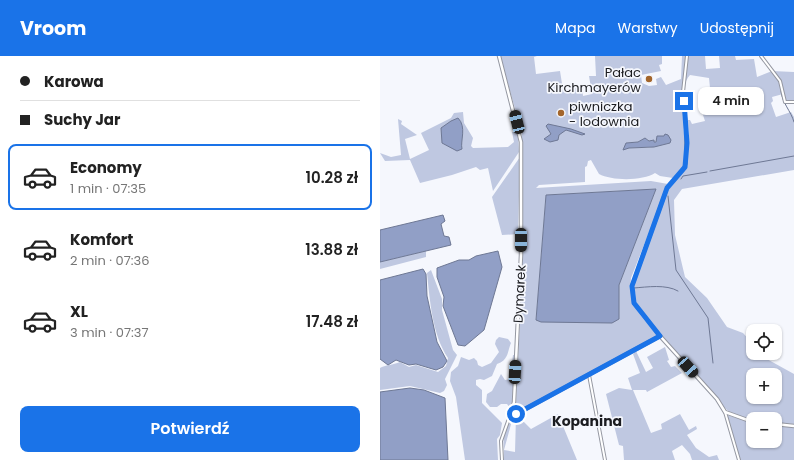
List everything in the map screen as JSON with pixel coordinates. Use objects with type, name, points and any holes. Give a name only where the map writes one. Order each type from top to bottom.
[{"type":"street","name":"Dymarek","points":[[499,56],[521,142],[520,292],[514,402],[501,441],[502,460]]},
{"type":"street","points":[[687,56],[683,92],[687,143],[685,167],[667,188],[632,286],[634,303],[660,336],[717,399],[725,412],[739,460]]},
{"type":"street","points":[[761,56],[780,81],[785,102],[794,102]]},
{"type":"street","points":[[511,413],[516,414],[660,336]]},
{"type":"street","points":[[589,375],[605,460]]},
{"type":"street","points":[[725,412],[746,420]]},
{"type":"street","points":[[782,425],[794,426]]},
{"type":"shaded area","points":[[500,56],[537,56],[534,57],[536,74],[560,71],[563,90],[582,87],[583,96],[592,94],[589,76],[596,76],[595,56],[662,56],[662,64],[659,65],[661,71],[641,75],[642,83],[649,86],[657,85],[656,79],[661,77],[666,85],[681,79],[682,56],[705,56],[706,69],[720,68],[719,56],[735,56],[736,60],[754,59],[757,77],[772,71],[794,72],[794,101],[785,102],[780,80],[773,73],[780,82],[783,94],[772,97],[773,101],[771,103],[776,117],[791,112],[794,117],[794,170],[682,189],[674,200],[675,235],[685,277],[707,298],[727,327],[743,333],[746,336],[746,360],[769,360],[794,374],[794,424],[782,423],[782,412],[746,412],[746,419],[729,412],[666,341],[636,302],[634,282],[666,193],[685,170],[689,142],[688,120],[690,120],[692,124],[705,121],[701,109],[705,109],[705,99],[711,98],[709,78],[690,75],[686,82],[683,92],[684,163],[673,178],[660,176],[655,173],[650,176],[635,179],[612,178],[599,174],[591,160],[588,161],[587,166],[585,167],[585,182],[539,185],[536,188],[651,181],[668,184],[631,278],[632,296],[637,310],[658,336],[514,413],[516,404],[521,299],[522,133]],"holes":[[[664,136],[670,143],[647,148],[628,148],[626,143],[638,142],[645,138],[653,143]],[[656,189],[619,285],[619,319],[536,320],[546,195]]]},
{"type":"shaded area","points":[[463,112],[464,123],[473,138],[471,146],[473,148],[508,147],[514,142],[512,132],[518,132],[519,152],[493,191],[488,168],[480,170],[476,167],[420,183],[410,160],[385,161],[380,153],[391,157],[401,155],[398,119],[402,121],[401,124],[417,135],[405,139],[410,159],[429,150],[421,133],[451,118],[454,113]]},
{"type":"shaded area","points":[[458,118],[461,122],[463,134],[462,149],[457,151],[442,143],[441,128]]},
{"type":"shaded area","points":[[548,124],[585,134],[582,135],[566,130],[559,135],[558,140],[550,142],[544,139],[551,134],[546,126]]},
{"type":"shaded area","points":[[665,134],[668,135],[671,140],[670,143],[654,147],[629,148],[623,150],[626,143],[638,142],[645,138],[649,141],[654,140],[654,142],[656,142],[657,136],[664,136]]},
{"type":"shaded area","points":[[520,157],[518,234],[502,235],[492,197]]},
{"type":"shaded area","points":[[656,189],[619,285],[619,319],[612,323],[541,322],[536,320],[546,195]]},
{"type":"shaded area","points":[[443,215],[445,221],[441,224],[444,236],[449,237],[451,245],[380,262],[380,230]]},
{"type":"shaded area","points":[[426,251],[426,257],[380,269],[380,262]]},
{"type":"shaded area","points":[[498,251],[502,267],[484,330],[465,346],[458,345],[443,306],[444,297],[437,277],[437,268],[459,260],[469,260],[476,256]]},
{"type":"shaded area","points":[[423,269],[426,274],[427,296],[437,342],[447,361],[443,367],[436,370],[416,364],[409,365],[396,360],[388,365],[380,359],[380,280]]},
{"type":"shaded area","points":[[431,270],[442,299],[442,310],[453,350],[457,355],[445,379],[447,385],[444,391],[440,393],[410,386],[380,390],[380,368],[382,367],[400,362],[409,367],[416,365],[438,372],[446,366],[448,358],[438,339],[431,306],[427,273]]},
{"type":"shaded area","points":[[499,337],[508,339],[511,343],[506,358],[497,364],[492,376],[484,380],[476,380],[476,385],[482,390],[482,403],[502,423],[500,435],[497,439],[498,460],[465,460],[456,397],[450,381],[451,372],[458,366],[461,357],[469,360],[474,358],[478,365],[482,367],[491,363],[499,352],[495,344]]},
{"type":"shaded area","points":[[665,347],[669,360],[667,361],[671,367],[675,366],[682,373],[647,392],[646,390],[633,390],[651,433],[662,429],[661,424],[680,414],[689,430],[696,426],[697,429],[687,435],[696,448],[709,457],[717,455],[719,460],[692,460],[690,454],[682,445],[672,451],[675,460],[624,460],[623,446],[619,445],[606,394],[619,388],[632,390],[628,378],[640,373],[633,354],[636,351],[646,372],[653,368],[647,357]]},
{"type":"shaded area","points":[[513,355],[515,355],[512,402],[510,408],[507,404],[501,404],[497,407],[490,407],[486,402],[487,394],[492,391],[501,374],[505,380],[510,379]]},
{"type":"shaded area","points":[[410,388],[424,390],[445,398],[448,460],[380,460],[380,392]]},
{"type":"shaded area","points":[[522,413],[522,420],[531,429],[558,414],[577,460],[504,460],[504,437],[504,431],[511,417]],"holes":[[[516,416],[515,452],[504,450],[513,417]]]},
{"type":"shaded area","points":[[727,415],[746,421],[746,448],[782,448],[782,426],[794,427],[794,460],[740,460]]},
{"type":"waterway","points":[[781,91],[783,99],[794,122]]},
{"type":"waterway","points":[[710,171],[794,156]]},
{"type":"waterway","points":[[681,179],[683,176],[707,172]]},
{"type":"waterway","points":[[668,196],[676,270],[708,318],[713,363]]},
{"type":"waterway","points":[[634,288],[668,287],[678,291]]},
{"type":"place","name":"Pałac Kirchmayerów","points":[[649,79]]},
{"type":"place","name":"piwniczka - lodownia","points":[[561,113]]},
{"type":"district","name":"Kopanina","points":[[587,421]]},
{"type":"route","points":[[516,414],[660,336],[634,303],[632,297],[632,286],[634,276],[667,188],[685,167],[687,143],[684,101]]}]
